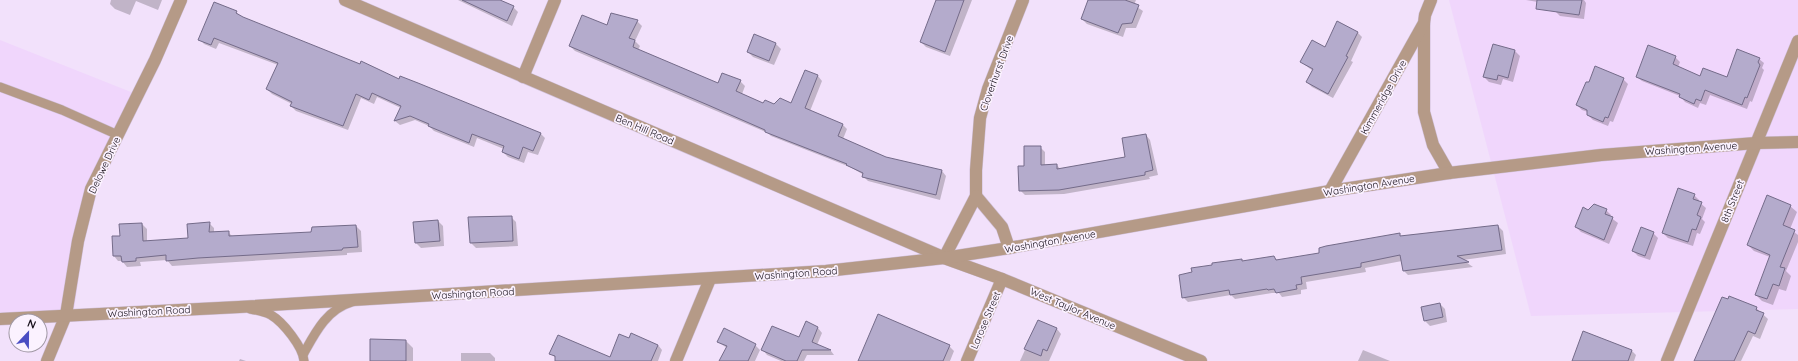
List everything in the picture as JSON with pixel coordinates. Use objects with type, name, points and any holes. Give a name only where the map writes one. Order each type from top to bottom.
[{"type":"street","name":"Delowe Drive","points":[[47,361],[66,315],[78,241],[91,189],[155,60],[181,0]]},
{"type":"street","name":"Ben Hill Road","points":[[345,0],[944,258]]},
{"type":"street","points":[[523,77],[556,0]]},
{"type":"street","name":"Cloverhurst Drive","points":[[944,258],[976,196],[976,170],[980,118],[988,89],[1023,0]]},
{"type":"street","name":"Kimmeridge Drive","points":[[1330,191],[1424,23],[1425,15],[1431,0]]},
{"type":"street","points":[[1424,23],[1424,112],[1433,145],[1449,173]]},
{"type":"street","name":"8th Street","points":[[1667,361],[1798,41]]},
{"type":"street","name":"Washington Avenue","points":[[944,258],[1009,248],[1330,191],[1449,173],[1601,155],[1756,143],[1798,142]]},
{"type":"street","points":[[976,196],[1002,227],[1009,248]]},
{"type":"street","name":"West Taylor Avenue","points":[[944,258],[1002,279],[1201,361]]},
{"type":"street","name":"Washington Road","points":[[0,319],[239,307],[710,279],[826,271],[944,258]]},
{"type":"street","points":[[676,361],[710,279]]},
{"type":"street","name":"Larose Street","points":[[967,361],[1002,279]]},
{"type":"lane","points":[[0,87],[62,110],[118,135]]},
{"type":"lane","points":[[239,307],[256,310],[271,315],[284,327],[304,357],[319,327],[331,313],[345,304],[361,300]]},
{"type":"shaded area","points":[[1449,0],[1798,0],[1798,309],[1531,316]]},
{"type":"shaded area","points":[[0,40],[136,94],[91,191],[73,318],[48,320],[48,313],[8,313],[8,322],[0,323]]},
{"type":"building","points":[[462,0],[500,0],[514,6],[507,21]]},
{"type":"building","points":[[936,0],[964,0],[945,52],[920,42]]},
{"type":"building","points":[[1088,0],[1125,0],[1139,5],[1132,23],[1122,24],[1118,33],[1081,19]]},
{"type":"building","points":[[1537,0],[1582,0],[1579,15],[1536,9]]},
{"type":"building","points":[[214,2],[237,11],[236,13],[243,17],[360,64],[361,61],[399,79],[400,76],[541,133],[533,151],[523,147],[519,159],[502,152],[504,146],[472,134],[469,143],[428,126],[429,124],[410,116],[394,121],[401,106],[372,93],[369,100],[356,94],[343,126],[290,106],[292,102],[266,89],[278,63],[214,38],[211,45],[198,40]]},
{"type":"building","points":[[611,13],[638,20],[629,38],[635,40],[633,47],[718,83],[722,73],[741,80],[736,91],[763,103],[765,100],[774,104],[780,98],[791,103],[805,70],[818,75],[805,108],[843,124],[838,136],[886,157],[942,170],[936,195],[862,177],[863,173],[846,165],[847,164],[765,132],[765,130],[569,46],[582,15],[607,25]]},
{"type":"building","points":[[1337,21],[1358,32],[1346,56],[1348,57],[1328,94],[1306,82],[1313,69],[1300,62],[1312,40],[1325,47]]},
{"type":"building","points":[[754,34],[776,43],[769,61],[747,52]]},
{"type":"building","points":[[1493,44],[1515,50],[1508,78],[1498,75],[1497,80],[1483,77]]},
{"type":"building","points":[[1648,45],[1676,56],[1673,64],[1700,76],[1703,68],[1727,77],[1737,49],[1760,58],[1758,62],[1760,65],[1747,98],[1745,97],[1742,105],[1705,90],[1701,101],[1696,99],[1694,104],[1679,97],[1680,94],[1636,77]]},
{"type":"building","points":[[1595,66],[1624,78],[1608,118],[1605,117],[1603,122],[1587,115],[1587,110],[1576,105],[1586,82],[1589,82]]},
{"type":"building","points":[[1146,134],[1153,170],[1145,172],[1145,175],[1059,190],[1019,191],[1018,166],[1024,166],[1024,146],[1041,146],[1041,165],[1057,164],[1057,169],[1125,157],[1122,138]]},
{"type":"building","points":[[1678,188],[1695,194],[1693,199],[1702,202],[1697,215],[1701,217],[1696,230],[1692,229],[1688,242],[1662,233]]},
{"type":"building","points":[[1767,195],[1791,205],[1783,225],[1795,230],[1780,267],[1785,268],[1779,286],[1773,284],[1767,299],[1755,295],[1770,255],[1747,245]]},
{"type":"building","points":[[1594,204],[1607,209],[1605,214],[1613,217],[1604,240],[1575,227],[1583,207],[1588,210]]},
{"type":"building","points":[[512,216],[513,241],[470,243],[468,217]]},
{"type":"building","points":[[438,220],[440,241],[415,243],[413,222]]},
{"type":"building","points":[[210,222],[209,232],[229,231],[229,236],[311,232],[312,227],[356,225],[358,247],[343,248],[342,250],[166,261],[166,255],[136,258],[136,261],[122,262],[121,256],[113,256],[112,236],[120,236],[119,224],[142,223],[143,241],[188,238],[187,224]]},
{"type":"building","points":[[1498,225],[1502,250],[1457,256],[1469,262],[1403,271],[1400,255],[1361,263],[1361,267],[1301,277],[1302,284],[1296,285],[1297,289],[1276,293],[1274,289],[1267,289],[1230,295],[1229,290],[1182,298],[1179,275],[1192,272],[1191,268],[1212,265],[1212,263],[1242,259],[1242,261],[1274,256],[1276,260],[1319,253],[1319,248],[1326,246],[1400,233],[1400,236]]},
{"type":"building","points":[[1641,227],[1654,232],[1645,256],[1632,251]]},
{"type":"building","points":[[1729,296],[1757,307],[1756,310],[1764,313],[1755,334],[1748,331],[1734,361],[1694,361],[1722,297],[1728,299]]},
{"type":"building","points":[[1440,303],[1443,317],[1424,321],[1421,307]]},
{"type":"building","points":[[878,314],[950,345],[943,361],[858,361]]},
{"type":"building","points":[[1038,320],[1057,328],[1047,351],[1043,349],[1041,356],[1024,349]]},
{"type":"building","points":[[806,321],[818,327],[812,342],[831,350],[802,350],[797,361],[786,361],[761,350],[772,326],[799,337]]},
{"type":"building","points":[[724,328],[756,344],[748,361],[719,361],[727,346],[717,342]]},
{"type":"building","points":[[1583,331],[1632,350],[1628,361],[1572,361]]},
{"type":"building","points":[[631,333],[658,345],[651,361],[555,361],[555,356],[549,354],[558,335],[610,357],[619,334],[629,338]]},
{"type":"building","points":[[370,339],[406,340],[406,361],[370,361]]}]
